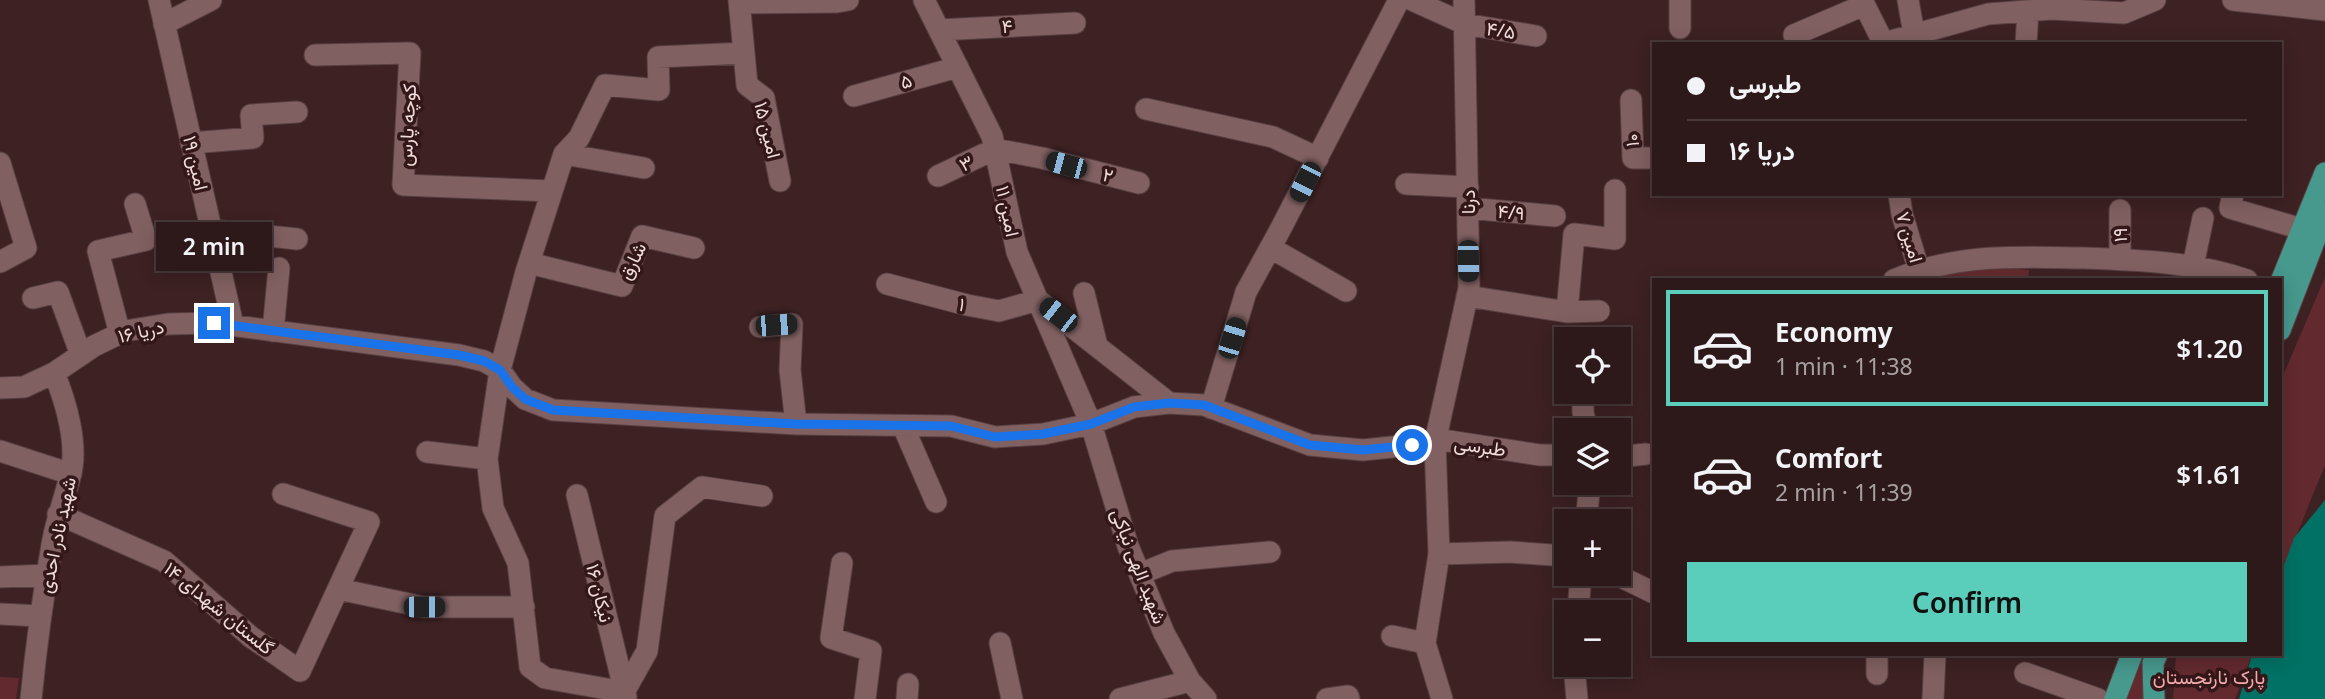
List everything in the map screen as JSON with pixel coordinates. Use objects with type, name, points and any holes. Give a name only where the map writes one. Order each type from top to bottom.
[{"type":"main road","points":[[2282,279],[2325,173]]},
{"type":"main road","points":[[2282,325],[2325,213]]},
{"type":"main road","points":[[2115,699],[2131,656]]},
{"type":"main road","points":[[2154,699],[2155,659]]},
{"type":"street","name":"امین ۱۹","points":[[159,0],[233,325]]},
{"type":"street","points":[[164,24],[211,0]]},
{"type":"street","points":[[740,2],[848,0]]},
{"type":"street","name":"امین ۱۱","points":[[924,0],[992,136],[1017,252],[1091,424]]},
{"type":"street","points":[[1211,408],[1246,292],[1399,0]]},
{"type":"street","name":"۴/۵","points":[[1412,0],[1465,24],[1536,36]]},
{"type":"street","name":"درنا","points":[[1425,643],[1439,554],[1436,442],[1467,296],[1464,0]]},
{"type":"street","points":[[1680,0],[1680,28]]},
{"type":"street","points":[[1908,0],[1914,34]]},
{"type":"street","points":[[1887,42],[1987,14],[2002,6],[2028,11],[2052,9],[2124,13],[2155,0]]},
{"type":"street","points":[[2233,0],[2325,10]]},
{"type":"street","name":"امین ۱۵","points":[[740,2],[747,85],[764,98],[780,181]]},
{"type":"street","points":[[1794,35],[1863,2],[1883,42]]},
{"type":"street","points":[[2026,42],[2028,11]]},
{"type":"street","name":"۴","points":[[939,30],[1076,23]]},
{"type":"street","name":"کوچه پارس","points":[[315,55],[410,53],[403,185],[552,191]]},
{"type":"street","points":[[744,53],[657,57],[659,90],[605,85],[579,138],[564,154],[529,263],[500,370],[487,459],[493,509],[518,563],[530,667],[545,678],[625,695],[647,651],[665,516],[702,487],[762,496]]},
{"type":"street","name":"۵","points":[[854,96],[958,67]]},
{"type":"street","name":"۱۰","points":[[1631,100],[1633,158],[1652,158]]},
{"type":"street","points":[[1146,109],[1273,137],[1318,158]]},
{"type":"street","points":[[191,143],[253,138],[251,115],[297,112]]},
{"type":"street","name":"۳","points":[[938,176],[995,149]]},
{"type":"street","name":"۲","points":[[995,149],[1139,183]]},
{"type":"street","points":[[564,154],[644,168]]},
{"type":"street","points":[[0,163],[26,248],[0,262]]},
{"type":"street","name":"۴/۹","points":[[1406,184],[1555,216]]},
{"type":"street","points":[[1567,312],[1574,234],[1615,239],[1615,190]]},
{"type":"street","name":"امین ۷","points":[[1899,196],[1902,214],[1921,275]]},
{"type":"street","points":[[2233,196],[2230,208],[2302,229]]},
{"type":"street","points":[[120,334],[99,251],[146,240],[135,204]]},
{"type":"street","name":"۱۹","points":[[2120,210],[2120,259]]},
{"type":"street","points":[[2193,267],[2203,218]]},
{"type":"street","points":[[212,230],[297,239]]},
{"type":"street","name":"شارق","points":[[529,263],[622,286],[642,236],[694,248]]},
{"type":"street","points":[[1271,248],[1346,291]]},
{"type":"street","points":[[1921,275],[1993,256],[2120,259],[2145,270],[2193,267],[2239,278]]},
{"type":"street","points":[[273,331],[279,268]]},
{"type":"street","name":"۱","points":[[887,284],[999,311],[1038,300]]},
{"type":"street","points":[[33,298],[58,292],[81,355]]},
{"type":"street","points":[[1084,293],[1097,346]]},
{"type":"street","points":[[1467,296],[1567,312],[1599,311]]},
{"type":"street","points":[[1038,300],[1169,403]]},
{"type":"street","name":"دریا ۱۶","points":[[1,391],[24,387],[54,373],[94,346],[120,334],[168,324],[233,325],[459,355],[484,361],[500,370]]},
{"type":"street","points":[[760,327],[792,324],[790,370],[796,424]]},
{"type":"street","name":"طبرسی","points":[[500,370],[525,399],[553,410],[796,424],[951,426],[995,437],[1043,434],[1091,424],[1134,407],[1169,403],[1204,405],[1310,445],[1363,450],[1449,441],[1554,456]]},
{"type":"street","name":"شهید نادر احدی","points":[[31,699],[47,575],[58,514],[71,474],[71,432],[65,400],[54,373]]},
{"type":"street","name":"شهید الهی نیاکی","points":[[1091,424],[1128,546],[1164,633],[1190,681],[1206,699]]},
{"type":"street","points":[[904,426],[936,502]]},
{"type":"street","points":[[0,451],[71,474]]},
{"type":"street","points":[[427,452],[487,459]]},
{"type":"street","points":[[1631,455],[1651,452]]},
{"type":"street","points":[[283,494],[369,522],[338,589],[424,607],[524,607]]},
{"type":"street","name":"نیکان ۱۶","points":[[577,495],[625,695]]},
{"type":"street","name":"گلستان شهدای ۱۴","points":[[58,514],[164,561],[251,637],[300,671],[338,589]]},
{"type":"street","points":[[1140,574],[1172,561],[1270,552]]},
{"type":"street","points":[[1439,554],[1510,552],[1554,555]]},
{"type":"street","points":[[842,563],[831,638],[871,650],[865,699]]},
{"type":"street","points":[[0,577],[47,575]]},
{"type":"street","points":[[1631,582],[1652,592]]},
{"type":"street","points":[[0,614],[40,615]]},
{"type":"street","points":[[1392,636],[1425,643],[1442,699]]},
{"type":"street","points":[[1000,643],[1012,699]]},
{"type":"street","points":[[1933,699],[1935,656]]},
{"type":"street","points":[[2025,673],[2098,699]]},
{"type":"street","points":[[1575,677],[1577,699]]},
{"type":"street","points":[[1120,699],[1190,681]]},
{"type":"street","points":[[1327,699],[1348,696],[1349,699]]},
{"type":"green space","points":[[1997,267],[2029,270],[2028,278],[1936,278],[1936,275]]},
{"type":"green space","points":[[2325,277],[2325,465],[2282,571],[2282,378]]},
{"type":"green space","points":[[2143,656],[2150,656],[2145,699],[2125,699]]},
{"type":"green space","name":"پارک نارنجستان","points":[[2176,656],[2252,656],[2235,699],[2173,699]]},
{"type":"green space","points":[[0,677],[19,678],[16,699],[0,699]]},
{"type":"water","points":[[2325,500],[2325,699],[2239,699],[2252,656],[2282,656],[2282,571],[2294,538]]},
{"type":"route","points":[[214,323],[459,355],[484,361],[500,370],[525,399],[553,410],[796,424],[951,426],[995,437],[1043,434],[1091,424],[1134,407],[1169,403],[1204,405],[1310,445],[1363,450],[1412,445]]}]
